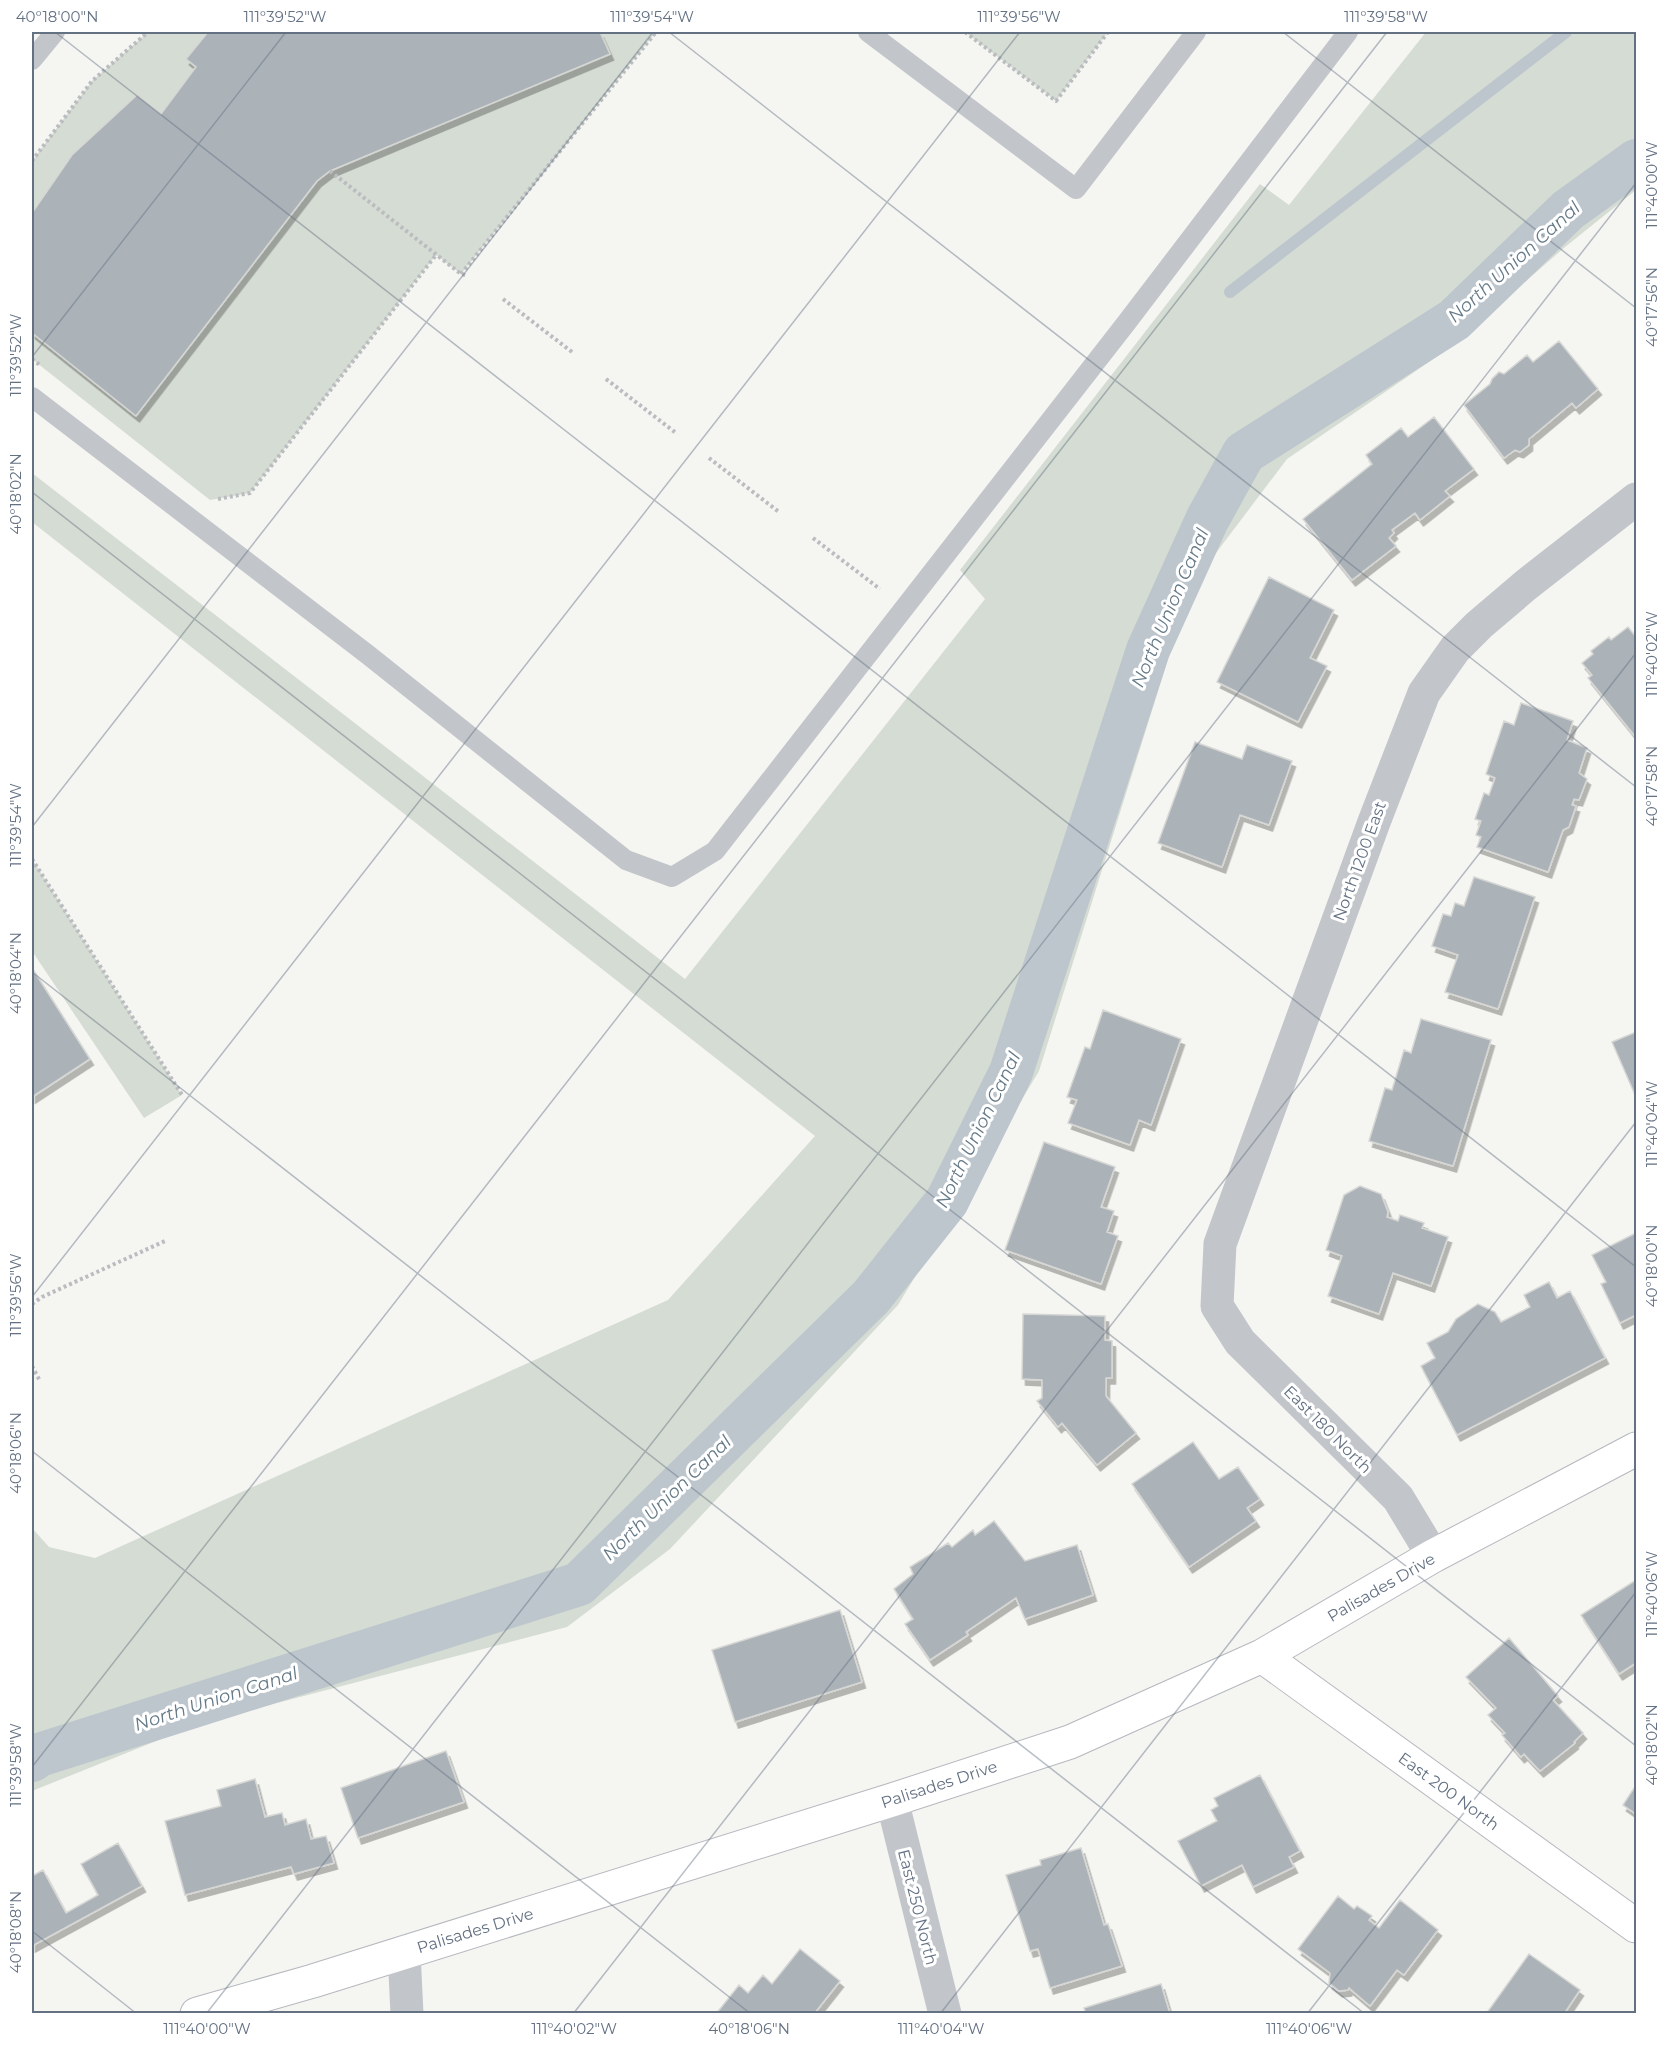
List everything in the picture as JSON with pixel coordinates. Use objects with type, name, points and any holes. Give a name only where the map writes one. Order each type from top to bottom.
[{"type":"street","name":"North 1200 East","points":[[1217,1306],[1220,1244],[1230,1213],[1424,693],[1455,649],[1479,625],[1636,499]]},
{"type":"street","name":"East 180 North","points":[[1217,1306],[1240,1342],[1398,1498],[1432,1556]]},
{"type":"street","name":"Palisades Drive","points":[[197,2013],[313,1981],[1070,1742],[1262,1656],[1432,1556],[1636,1449]]},
{"type":"street","name":"East 200 North","points":[[1262,1656],[1636,1926]]},
{"type":"street","name":"East 250 North","points":[[892,1800],[945,2013]]},
{"type":"street","points":[[404,1952],[407,2013]]},
{"type":"lane","points":[[32,60],[55,32]]},
{"type":"lane","points":[[868,32],[1076,189],[1197,32]]},
{"type":"lane","points":[[32,397],[412,690],[626,860],[672,877],[715,851],[1127,322],[1348,32]]},
{"type":"path","points":[[32,161],[92,81],[148,32]]},
{"type":"path","points":[[461,274],[656,32]]},
{"type":"path","points":[[965,32],[1056,101],[1108,32]]},
{"type":"path","points":[[330,171],[436,255],[461,274],[468,276]]},
{"type":"path","points":[[210,500],[250,493],[436,255]]},
{"type":"path","points":[[503,299],[572,352]]},
{"type":"path","points":[[32,359],[41,366]]},
{"type":"path","points":[[606,379],[676,433]]},
{"type":"path","points":[[709,458],[779,512]]},
{"type":"path","points":[[813,538],[883,592]]},
{"type":"path","points":[[32,860],[182,1095]]},
{"type":"path","points":[[32,1304],[42,1297],[165,1241]]},
{"type":"path","points":[[32,1366],[40,1382]]},
{"type":"shaded area","points":[[148,32],[208,32],[187,59],[196,67],[161,114],[72,155],[32,213],[32,161],[92,81]]},
{"type":"shaded area","points":[[600,32],[656,32],[461,274],[436,255],[250,493],[210,500],[32,359],[32,333],[136,416],[317,181],[330,171],[610,54]]},
{"type":"shaded area","points":[[965,32],[1108,32],[1056,101]]},
{"type":"shaded area","points":[[1426,32],[1636,32],[1636,190],[1565,247],[1448,349],[1287,459],[1191,586],[1039,1071],[898,1305],[670,1549],[567,1627],[201,1723],[32,1791],[32,1528],[49,1547],[95,1558],[668,1300],[815,1136],[32,522],[32,473],[685,979],[985,599],[960,570],[1260,184],[1289,205]]},
{"type":"shaded area","points":[[32,859],[182,1095],[144,1118],[32,951]]},
{"type":"building","points":[[208,32],[600,32],[610,54],[330,171],[317,181],[136,416],[32,333],[32,213],[72,155],[137,95],[161,114],[196,67],[186,59]]},
{"type":"building","points":[[1559,341],[1598,389],[1576,408],[1572,403],[1529,439],[1529,445],[1520,452],[1515,450],[1504,458],[1464,405],[1490,384],[1499,372],[1504,374],[1527,355],[1533,362]]},
{"type":"building","points":[[1434,417],[1474,469],[1445,491],[1450,496],[1420,520],[1415,513],[1392,530],[1394,533],[1389,538],[1396,546],[1352,580],[1303,519],[1372,464],[1366,455],[1401,428],[1408,437]]},
{"type":"building","points":[[1269,577],[1334,610],[1310,658],[1327,666],[1298,722],[1217,682]]},
{"type":"building","points":[[1628,627],[1636,637],[1636,734],[1634,735],[1588,678],[1592,675],[1582,663],[1593,654],[1591,651],[1609,637],[1611,640]]},
{"type":"building","points":[[1521,703],[1573,721],[1567,740],[1587,748],[1579,773],[1587,779],[1579,800],[1574,799],[1572,805],[1576,806],[1569,827],[1563,830],[1548,872],[1477,847],[1481,837],[1476,835],[1481,821],[1475,819],[1484,793],[1489,795],[1495,778],[1486,774],[1504,721],[1514,725]]},
{"type":"building","points":[[1195,742],[1242,759],[1247,745],[1292,761],[1269,825],[1240,815],[1222,867],[1158,843]]},
{"type":"building","points":[[1474,877],[1535,897],[1498,1009],[1445,992],[1458,955],[1432,946],[1443,914],[1451,916],[1455,903],[1464,906]]},
{"type":"building","points":[[32,968],[90,1059],[32,1097]]},
{"type":"building","points":[[1103,1010],[1181,1039],[1151,1125],[1139,1120],[1130,1145],[1068,1123],[1077,1100],[1067,1097],[1085,1047],[1090,1049]]},
{"type":"building","points":[[1421,1019],[1491,1040],[1453,1166],[1369,1141],[1385,1088],[1392,1090],[1404,1050],[1411,1053]]},
{"type":"building","points":[[1636,1032],[1636,1097],[1612,1042]]},
{"type":"building","points":[[1044,1142],[1115,1167],[1101,1207],[1114,1211],[1107,1232],[1118,1236],[1101,1284],[1005,1250]]},
{"type":"building","points":[[1360,1186],[1381,1194],[1388,1212],[1387,1217],[1398,1221],[1400,1215],[1424,1223],[1422,1228],[1448,1237],[1431,1286],[1393,1273],[1379,1314],[1328,1296],[1342,1256],[1326,1250],[1344,1195]]},
{"type":"building","points":[[1636,1233],[1636,1315],[1620,1323],[1601,1284],[1606,1282],[1592,1255]]},
{"type":"building","points":[[1549,1282],[1557,1298],[1570,1291],[1605,1358],[1457,1435],[1421,1366],[1435,1358],[1427,1343],[1448,1332],[1456,1319],[1478,1304],[1495,1312],[1501,1322],[1530,1307],[1524,1295]]},
{"type":"building","points":[[1023,1314],[1105,1316],[1105,1340],[1112,1341],[1112,1378],[1106,1378],[1106,1396],[1136,1433],[1097,1465],[1062,1423],[1058,1427],[1037,1401],[1042,1398],[1042,1380],[1022,1379]]},
{"type":"building","points":[[1193,1442],[1219,1479],[1238,1467],[1260,1499],[1247,1508],[1256,1521],[1189,1567],[1132,1484]]},
{"type":"building","points":[[994,1521],[1025,1561],[1077,1545],[1093,1595],[1025,1619],[1016,1598],[966,1632],[968,1635],[930,1660],[905,1624],[913,1619],[894,1589],[913,1574],[910,1567],[948,1543],[952,1547],[973,1530],[975,1535]]},
{"type":"building","points":[[1636,1580],[1636,1663],[1619,1674],[1581,1615]]},
{"type":"building","points":[[840,1610],[862,1682],[735,1722],[712,1650]]},
{"type":"building","points":[[1509,1638],[1558,1696],[1553,1700],[1583,1733],[1575,1743],[1540,1771],[1524,1754],[1521,1757],[1502,1735],[1505,1733],[1488,1715],[1496,1708],[1466,1677]]},
{"type":"building","points":[[446,1751],[464,1802],[358,1838],[341,1788]]},
{"type":"building","points":[[1260,1775],[1300,1851],[1289,1857],[1294,1867],[1253,1887],[1242,1865],[1201,1886],[1178,1841],[1217,1821],[1211,1810],[1218,1806],[1214,1798]]},
{"type":"building","points":[[255,1779],[265,1817],[282,1813],[285,1825],[306,1819],[311,1839],[326,1836],[334,1863],[294,1874],[291,1867],[185,1895],[165,1821],[221,1806],[217,1790]]},
{"type":"building","points":[[1636,1785],[1636,1814],[1623,1805]]},
{"type":"building","points":[[118,1843],[142,1886],[32,1946],[32,1876],[43,1870],[66,1913],[98,1895],[81,1864]]},
{"type":"building","points":[[1081,1848],[1104,1925],[1108,1924],[1122,1966],[1050,1988],[1038,1949],[1030,1951],[1006,1875],[1041,1865],[1040,1860]]},
{"type":"building","points":[[1338,1896],[1354,1909],[1357,1906],[1372,1916],[1369,1920],[1379,1928],[1400,1900],[1438,1930],[1404,1975],[1397,1970],[1370,2006],[1349,1988],[1339,1991],[1329,1983],[1330,1973],[1298,1949]]},
{"type":"building","points":[[800,1949],[840,1981],[814,2014],[716,2014],[739,1985],[748,1993],[763,1975],[772,1984]]},
{"type":"building","points":[[1529,1954],[1580,1990],[1564,2014],[1486,2014]]},
{"type":"building","points":[[1161,1984],[1170,2014],[1086,2014],[1084,2008]]},
{"type":"waterway","points":[[1230,292],[1566,32]]},
{"type":"waterway","name":"North Union Canal","points":[[32,1760],[39,1755],[579,1584],[871,1297],[947,1201],[1011,1072],[1148,650],[1207,520],[1244,453],[1454,320],[1568,210],[1636,161]]}]
